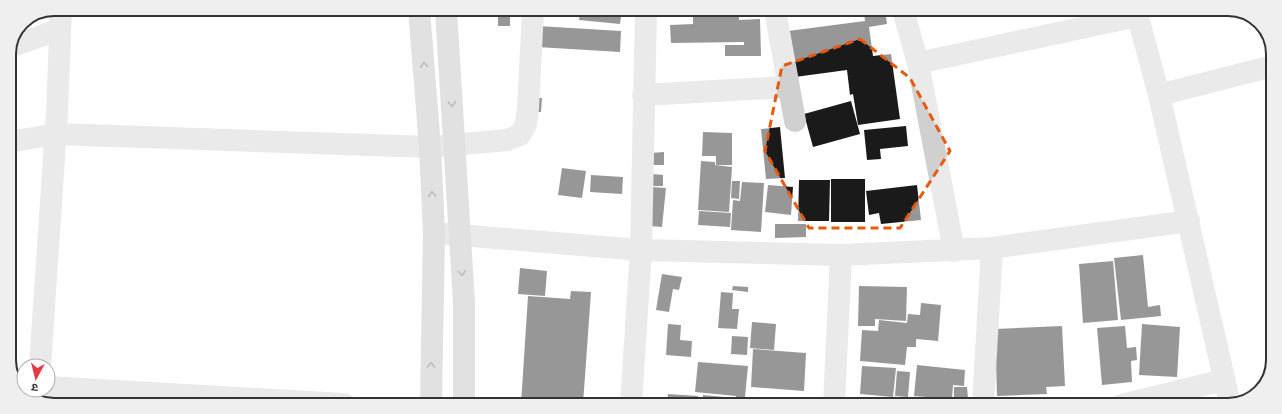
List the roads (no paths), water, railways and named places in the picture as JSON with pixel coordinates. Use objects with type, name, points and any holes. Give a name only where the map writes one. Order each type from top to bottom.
[{"type":"main road","points":[[419,16],[430,147],[434,233],[431,398]]},
{"type":"main road","points":[[446,16],[464,303],[464,398]]},
{"type":"street","points":[[16,141],[56,134],[430,147],[507,140],[520,135],[526,124],[533,16]]},
{"type":"street","points":[[631,398],[641,250],[646,16]]},
{"type":"street","points":[[776,16],[794,120]]},
{"type":"street","points":[[905,16],[918,63],[954,251]]},
{"type":"street","points":[[918,63],[1127,16]]},
{"type":"street","points":[[1137,16],[1159,95],[1189,220],[1228,398]]},
{"type":"street","points":[[18,42],[60,19]]},
{"type":"street","points":[[41,358],[56,134],[60,19]]},
{"type":"street","points":[[1159,95],[1266,68]]},
{"type":"street","points":[[643,96],[787,86]]},
{"type":"street","points":[[434,233],[641,250],[841,255],[954,251],[992,248],[1189,220]]},
{"type":"street","points":[[983,398],[992,248]]},
{"type":"street","points":[[834,398],[841,255]]},
{"type":"street","points":[[1151,398],[1224,380]]},
{"type":"street","points":[[56,387],[240,398]]}]
